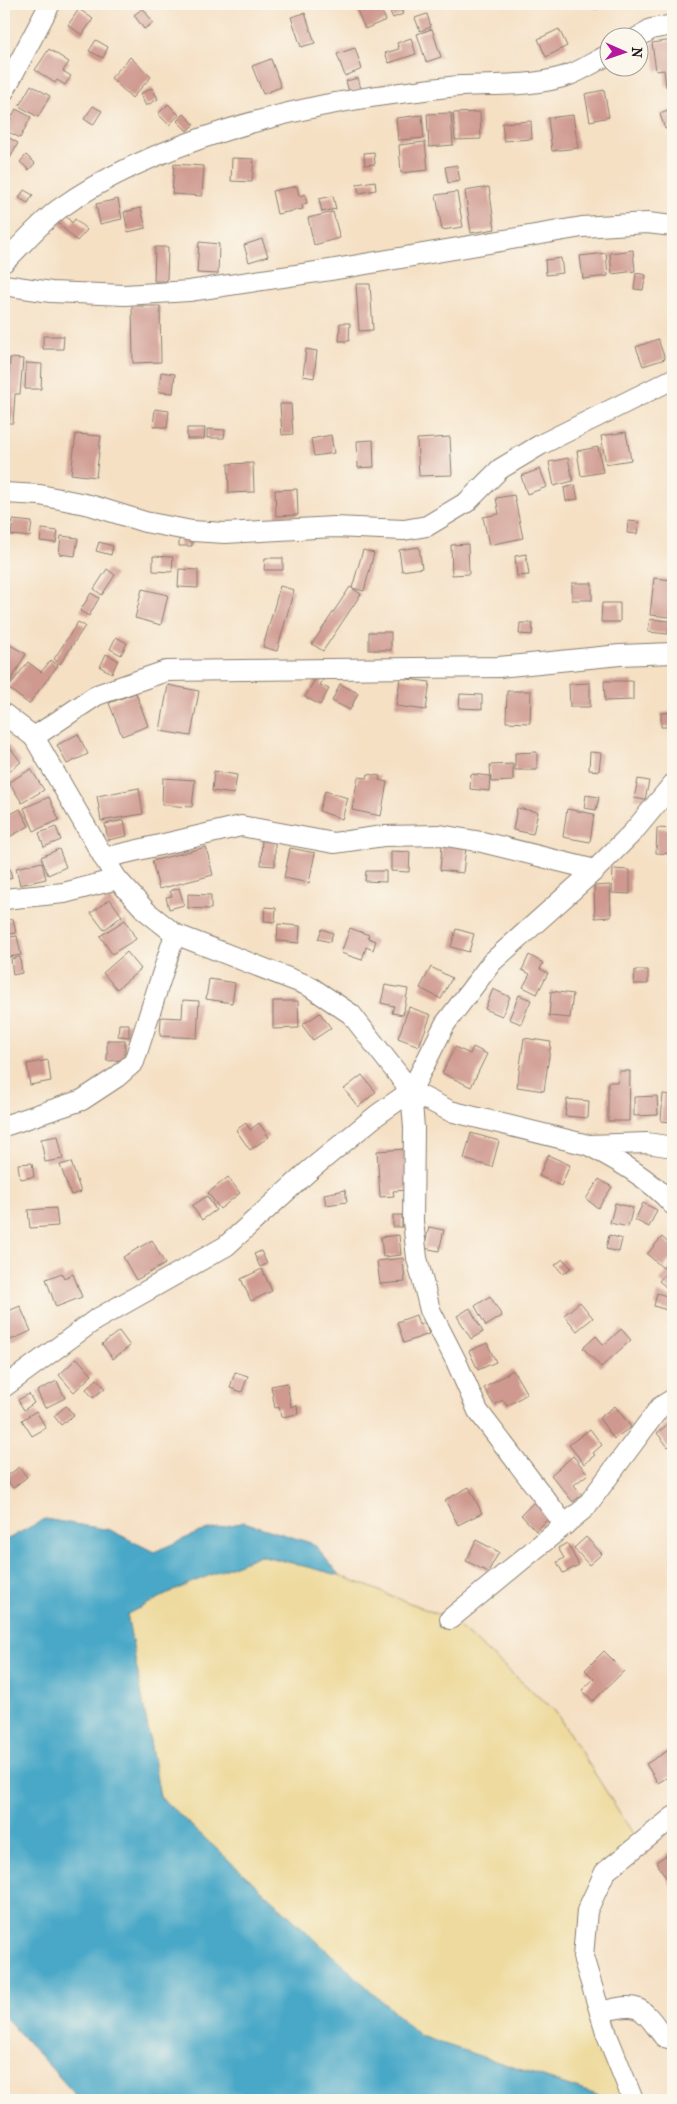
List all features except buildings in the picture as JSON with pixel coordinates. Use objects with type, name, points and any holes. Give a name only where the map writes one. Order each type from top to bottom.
[{"type":"street","points":[[4,91],[50,4]]},
{"type":"street","points":[[650,30],[673,25]]},
{"type":"street","points":[[4,262],[58,210],[113,176],[183,146],[256,122],[357,100],[460,86],[531,84],[571,75],[600,59]]},
{"type":"street","points":[[4,285],[51,292],[125,295],[189,291],[330,270],[582,227],[647,223],[673,226]]},
{"type":"street","points":[[4,493],[40,495],[145,522],[192,531],[225,533],[334,527],[404,530],[427,526],[467,502],[500,470],[532,450],[673,379]]},
{"type":"street","points":[[34,737],[98,695],[166,670],[499,666],[620,655],[673,653]]},
{"type":"street","points":[[4,714],[34,737],[117,879],[146,911],[175,934],[309,986],[351,1014],[411,1091],[450,1111],[588,1145],[633,1169],[660,1190],[673,1205]]},
{"type":"street","points":[[4,1387],[95,1320],[226,1246],[317,1164],[377,1114],[411,1091],[445,1024],[492,962],[595,870],[633,832],[673,784]]},
{"type":"street","points":[[104,858],[241,826],[334,843],[383,836],[440,835],[482,842],[595,870]]},
{"type":"street","points":[[4,899],[64,893],[117,879]]},
{"type":"street","points":[[4,1126],[82,1100],[118,1077],[134,1062],[175,934]]},
{"type":"street","points":[[411,1091],[414,1128],[413,1221],[417,1258],[430,1310],[456,1361],[478,1412],[565,1526]]},
{"type":"street","points":[[588,1145],[647,1144],[673,1147]]},
{"type":"street","points":[[450,1619],[585,1508],[660,1407],[673,1399]]},
{"type":"street","points":[[633,2100],[600,2012],[583,1957],[587,1911],[605,1872],[673,1817]]},
{"type":"street","points":[[600,2012],[628,2005],[645,2012],[664,2037],[673,2039]]},
{"type":"sand","points":[[260,1555],[339,1575],[450,1619],[555,1711],[639,1843],[605,1872],[583,1950],[633,2100],[612,2100],[420,2036],[160,1797],[127,1614],[188,1584]]},
{"type":"water","points":[[45,1519],[110,1530],[154,1552],[200,1532],[244,1522],[314,1544],[339,1575],[260,1555],[188,1584],[127,1614],[160,1797],[420,2036],[612,2100],[80,2100],[4,2016],[4,1541]]}]
